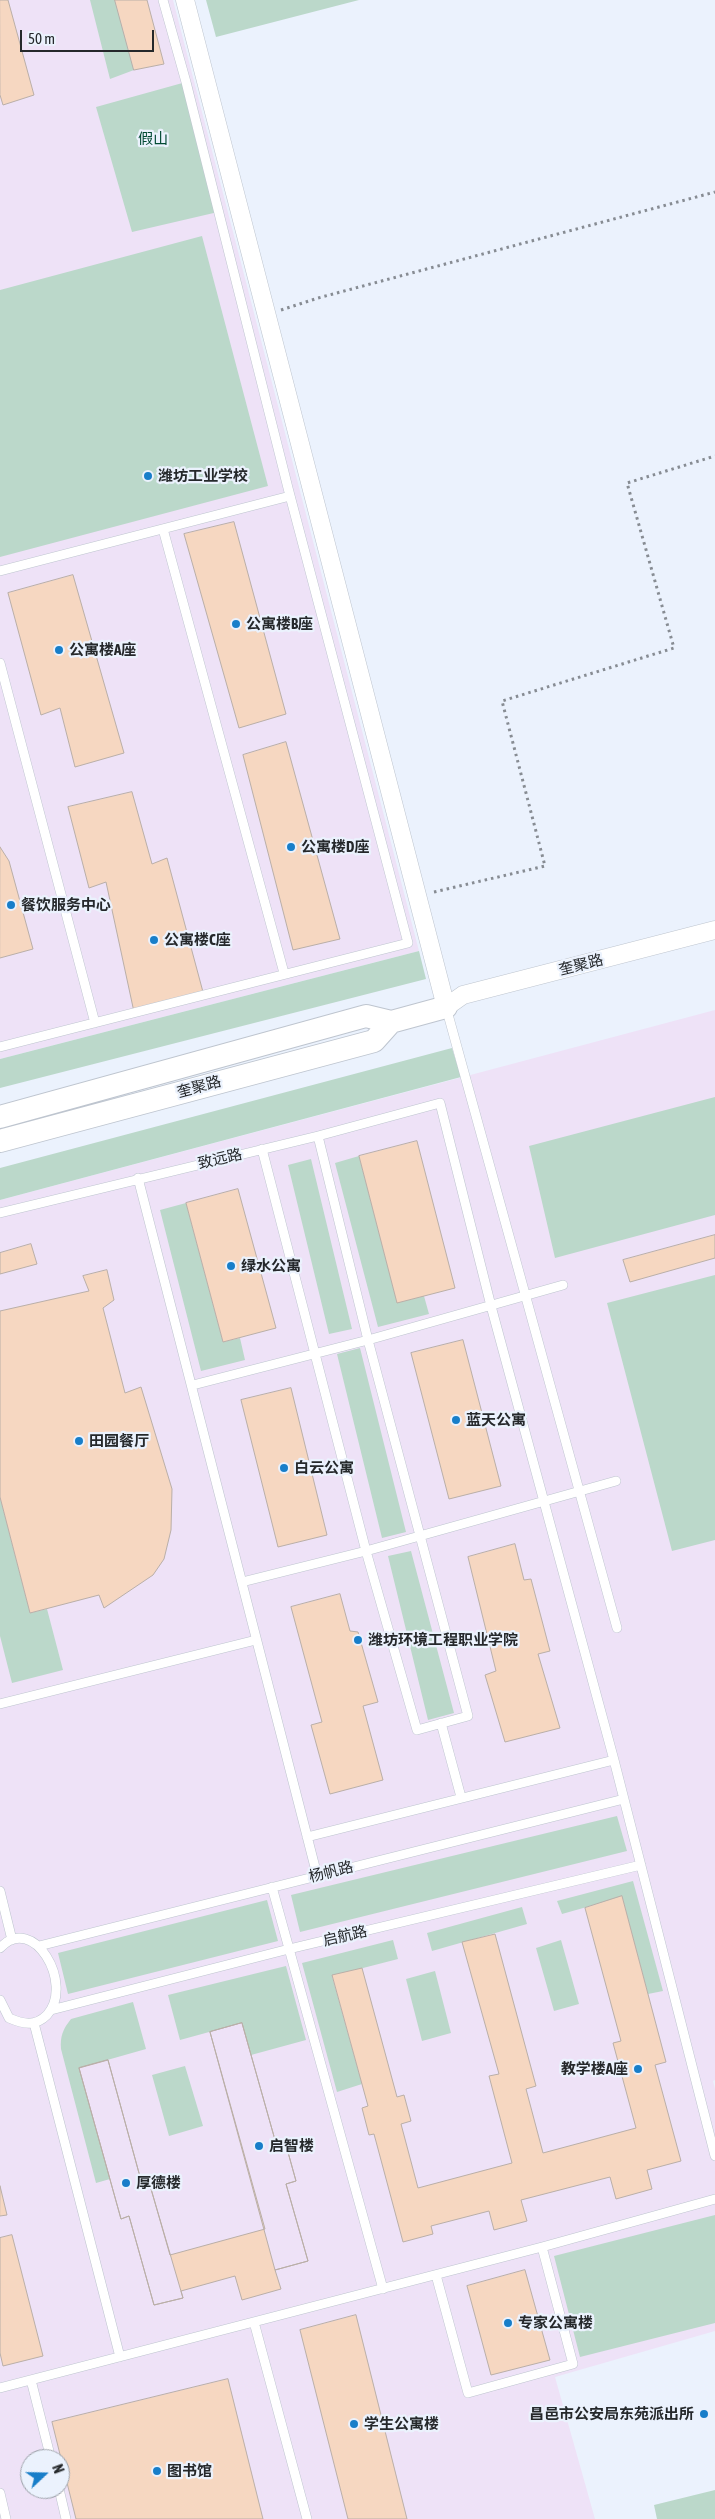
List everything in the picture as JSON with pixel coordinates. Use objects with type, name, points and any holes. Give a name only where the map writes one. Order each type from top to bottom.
[{"type":"street","points":[[185,0],[446,1007]]},
{"type":"street","name":"奎聚路","points":[[0,1117],[366,1016],[391,1022],[446,1007],[463,995],[715,930]]},
{"type":"street","name":"奎聚路","points":[[0,1141],[374,1041],[391,1022]]},
{"type":"lane","points":[[0,1047],[284,973],[408,943],[290,496],[186,82],[163,0]]},
{"type":"lane","points":[[0,571],[290,496]]},
{"type":"lane","points":[[163,529],[284,973]]},
{"type":"lane","points":[[0,663],[95,1023]]},
{"type":"lane","points":[[446,1007],[616,1628]]},
{"type":"lane","name":"致远路","points":[[0,1213],[138,1178],[318,1136],[440,1103],[491,1306]]},
{"type":"lane","points":[[262,1149],[366,1551],[417,1730],[468,1716],[368,1340],[318,1136]]},
{"type":"lane","points":[[138,1178],[318,1875]]},
{"type":"lane","points":[[193,1385],[368,1340],[563,1285]]},
{"type":"lane","points":[[491,1306],[614,1760],[715,2156]]},
{"type":"lane","points":[[242,1582],[366,1551],[616,1481]]},
{"type":"lane","points":[[0,1704],[256,1640]]},
{"type":"lane","points":[[442,1723],[461,1797]]},
{"type":"lane","points":[[307,1836],[614,1760]]},
{"type":"lane","name":"杨帆路","points":[[39,1946],[624,1799]]},
{"type":"lane","name":"启航路","points":[[51,2010],[289,1949],[641,1865]]},
{"type":"lane","points":[[272,1887],[383,2289]]},
{"type":"lane","points":[[0,1891],[12,1940]]},
{"type":"lane","points":[[0,1948],[7,1941],[26,1939],[39,1946],[48,1958],[56,1981],[56,2002],[41,2021],[34,2023],[4,2019],[0,2000]]},
{"type":"lane","points":[[34,2023],[120,2357]]},
{"type":"lane","points":[[0,2388],[542,2247],[715,2199]]},
{"type":"lane","points":[[436,2275],[468,2393],[574,2364],[542,2247]]},
{"type":"lane","points":[[254,2322],[307,2519]]},
{"type":"lane","points":[[31,2380],[48,2449]]},
{"type":"lane","points":[[0,2493],[6,2519]]},
{"type":"lane","points":[[61,2499],[66,2519]]},
{"type":"path","points":[[270,330],[279,311],[318,298],[715,192]]},
{"type":"path","points":[[416,897],[545,866],[502,701],[674,648],[627,482],[715,456]]},
{"type":"shaded area","name":"潍坊工业学校","points":[[0,0],[173,0],[419,951],[0,1059]]},
{"type":"shaded area","name":"潍坊环境工程职业学院","points":[[715,1010],[715,2080],[713,2081],[715,2089],[715,2331],[555,2377],[595,2519],[0,2519],[0,1200]]},
{"type":"green space","points":[[90,0],[115,0],[134,70],[110,79]]},
{"type":"green space","points":[[206,0],[359,0],[216,37]]},
{"type":"green space","name":"假山","points":[[186,82],[218,212],[132,232],[96,107]]},
{"type":"green space","points":[[202,236],[268,486],[0,557],[0,290]]},
{"type":"green space","points":[[419,951],[426,979],[0,1088],[0,1059]]},
{"type":"green space","points":[[452,1048],[461,1077],[0,1200],[0,1168]]},
{"type":"green space","points":[[715,1097],[715,1215],[555,1258],[529,1146]]},
{"type":"green space","points":[[359,1156],[397,1302],[424,1296],[429,1314],[378,1327],[335,1163]]},
{"type":"green space","points":[[311,1159],[352,1329],[329,1334],[288,1165]]},
{"type":"green space","points":[[186,1203],[223,1342],[240,1338],[245,1360],[201,1371],[160,1210]]},
{"type":"green space","points":[[715,1275],[715,1540],[672,1551],[607,1303]]},
{"type":"green space","points":[[360,1348],[406,1532],[382,1538],[337,1354]]},
{"type":"green space","points":[[0,1497],[30,1613],[47,1609],[63,1670],[12,1683],[0,1636]]},
{"type":"green space","points":[[411,1551],[454,1713],[428,1720],[388,1556]]},
{"type":"green space","points":[[617,1816],[627,1851],[300,1932],[291,1895]]},
{"type":"green space","points":[[633,1881],[663,1991],[648,1994],[622,1897],[562,1914],[557,1901]]},
{"type":"green space","points":[[267,1900],[278,1941],[68,1994],[58,1953]]},
{"type":"green space","points":[[522,1907],[527,1924],[432,1951],[427,1933]]},
{"type":"green space","points":[[393,1940],[398,1959],[332,1976],[362,2084],[337,2092],[302,1963]]},
{"type":"green space","points":[[561,1940],[579,2004],[554,2011],[536,1948]]},
{"type":"green space","points":[[286,1966],[306,2040],[251,2055],[242,2023],[180,2040],[168,1995]]},
{"type":"green space","points":[[435,1971],[451,2033],[422,2041],[406,1979]]},
{"type":"green space","points":[[133,2002],[146,2049],[79,2068],[110,2179],[96,2183],[61,2049],[61,2040],[64,2029],[71,2019]]},
{"type":"green space","points":[[185,2066],[203,2126],[169,2136],[152,2075]]},
{"type":"green space","points":[[715,2215],[715,2323],[580,2357],[554,2256]]},
{"type":"green space","points":[[715,2490],[715,2519],[657,2519],[654,2505]]},
{"type":"building","points":[[0,0],[8,0],[34,95],[3,105],[0,95]]},
{"type":"building","points":[[115,0],[147,0],[164,64],[134,70]]},
{"type":"building","name":"公寓楼B座","points":[[234,522],[286,714],[239,728],[184,534]]},
{"type":"building","name":"公寓楼A座","points":[[73,575],[124,753],[75,767],[60,708],[41,715],[8,593]]},
{"type":"building","name":"公寓楼D座","points":[[286,742],[340,939],[293,950],[243,755]]},
{"type":"building","name":"公寓楼C座","points":[[132,792],[152,864],[167,858],[203,992],[134,1012],[106,882],[89,888],[68,807]]},
{"type":"building","name":"餐饮服务中心","points":[[0,847],[9,861],[33,949],[0,958]]},
{"type":"building","points":[[417,1141],[455,1288],[397,1303],[359,1156]]},
{"type":"building","name":"绿水公寓","points":[[238,1189],[276,1328],[223,1342],[186,1203]]},
{"type":"building","points":[[715,1235],[715,1258],[630,1282],[623,1260]]},
{"type":"building","points":[[31,1244],[37,1264],[0,1274],[0,1253]]},
{"type":"building","name":"田园餐厅","points":[[107,1270],[114,1300],[103,1308],[125,1393],[141,1387],[172,1489],[171,1530],[164,1559],[153,1575],[104,1608],[99,1595],[30,1613],[0,1497],[0,1311],[89,1291],[83,1276]]},
{"type":"building","name":"蓝天公寓","points":[[463,1340],[501,1486],[449,1499],[411,1353]]},
{"type":"building","name":"白云公寓","points":[[291,1388],[327,1535],[278,1547],[241,1400]]},
{"type":"building","points":[[515,1544],[524,1580],[531,1579],[550,1651],[538,1654],[560,1728],[505,1742],[485,1675],[496,1671],[468,1557]]},
{"type":"building","points":[[340,1594],[350,1631],[358,1632],[378,1702],[363,1706],[383,1780],[330,1794],[311,1725],[322,1722],[291,1607]]},
{"type":"building","name":"教学楼A座","points":[[622,1896],[666,2062],[655,2065],[681,2161],[647,2170],[652,2189],[616,2199],[610,2177],[521,2200],[527,2221],[494,2230],[489,2211],[431,2226],[433,2234],[403,2242],[374,2134],[369,2135],[362,2108],[368,2106],[332,1975],[362,1968],[397,2097],[404,2095],[411,2121],[401,2124],[418,2188],[512,2163],[489,2076],[499,2074],[462,1942],[495,1934],[536,2086],[526,2089],[543,2153],[636,2128],[613,2043],[621,2041],[585,1908]]},
{"type":"building","points":[[242,2023],[277,2147],[286,2145],[296,2181],[286,2184],[308,2261],[275,2270],[281,2289],[242,2300],[235,2276],[181,2291],[183,2298],[154,2305],[129,2216],[121,2219],[79,2068],[108,2060],[142,2184],[149,2182],[170,2255],[265,2229],[210,2032]]},
{"type":"building","name":"启智楼","points":[[242,2023],[277,2147],[286,2145],[296,2181],[286,2184],[308,2261],[275,2270],[210,2032]]},
{"type":"building","name":"厚德楼","points":[[108,2060],[142,2184],[149,2182],[183,2298],[154,2305],[129,2216],[121,2219],[79,2068]]},
{"type":"building","points":[[0,2186],[7,2215],[0,2216]]},
{"type":"building","points":[[12,2235],[43,2356],[3,2366],[0,2353],[0,2238]]},
{"type":"building","name":"专家公寓楼","points":[[525,2270],[550,2360],[491,2375],[467,2286]]},
{"type":"building","name":"学生公寓楼","points":[[356,2315],[407,2519],[348,2519],[300,2330]]},
{"type":"building","name":"图书馆","points":[[228,2379],[263,2519],[76,2519],[70,2495],[70,2449],[59,2449],[52,2422]]},
{"type":"place","name":"潍坊工业学校","points":[[148,476]]},
{"type":"place","name":"公寓楼B座","points":[[236,624]]},
{"type":"place","name":"公寓楼A座","points":[[59,650]]},
{"type":"place","name":"公寓楼D座","points":[[291,847]]},
{"type":"place","name":"餐饮服务中心","points":[[11,905]]},
{"type":"place","name":"公寓楼C座","points":[[154,940]]},
{"type":"place","name":"绿水公寓","points":[[231,1266]]},
{"type":"place","name":"蓝天公寓","points":[[456,1420]]},
{"type":"place","name":"田园餐厅","points":[[79,1441]]},
{"type":"place","name":"白云公寓","points":[[284,1468]]},
{"type":"place","name":"潍坊环境工程职业学院","points":[[358,1640]]},
{"type":"place","name":"教学楼A座","points":[[638,2069]]},
{"type":"place","name":"启智楼","points":[[259,2146]]},
{"type":"place","name":"厚德楼","points":[[126,2183]]},
{"type":"place","name":"专家公寓楼","points":[[508,2323]]},
{"type":"place","name":"昌邑市公安局东苑派出所","points":[[704,2414]]},
{"type":"place","name":"学生公寓楼","points":[[354,2424]]},
{"type":"place","name":"图书馆","points":[[157,2471]]}]
